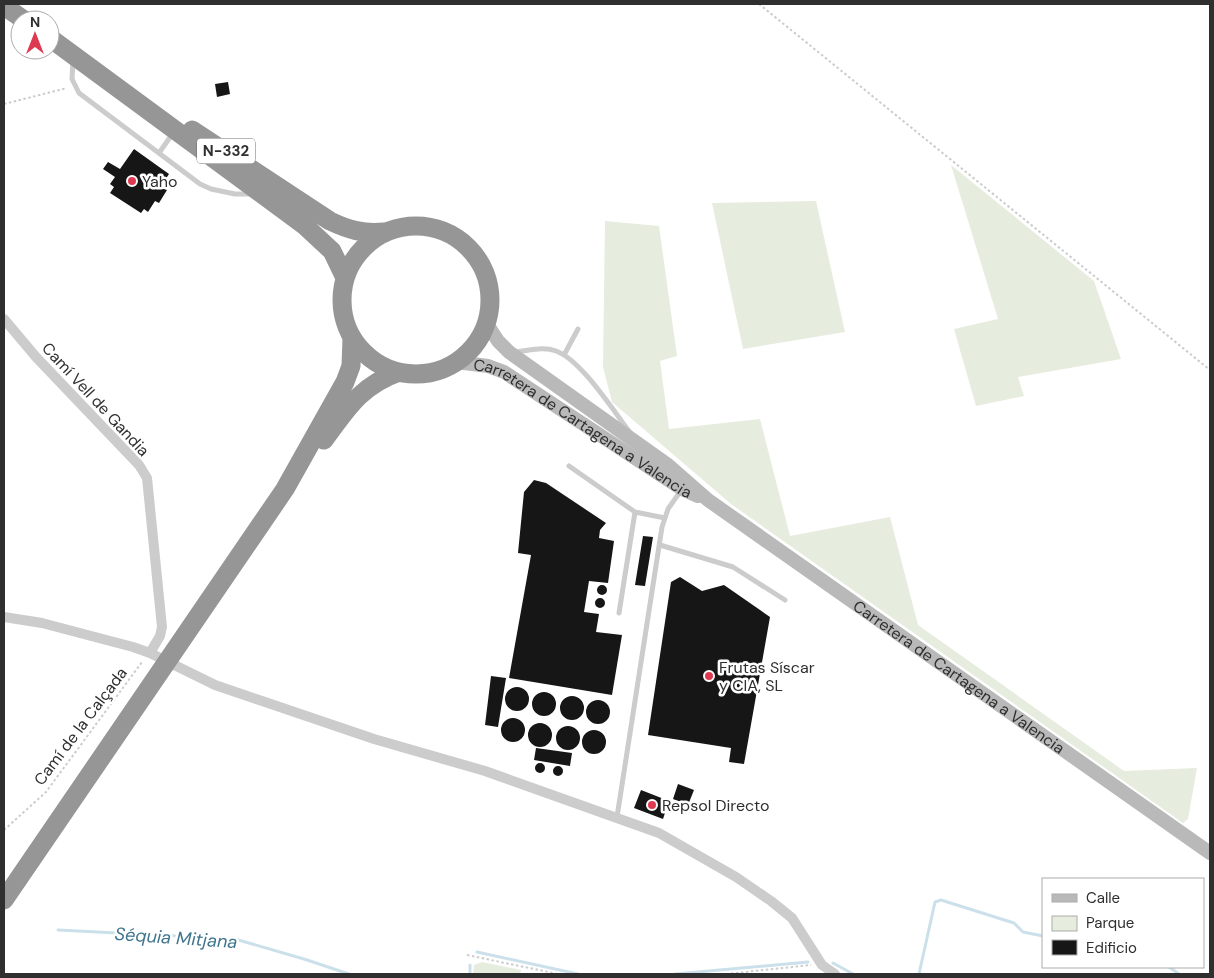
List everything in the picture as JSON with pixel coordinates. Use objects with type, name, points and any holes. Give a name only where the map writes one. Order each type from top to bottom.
[{"type":"highway","name":"N-332","points":[[60,45],[304,225],[332,251],[345,278]]},
{"type":"highway","name":"N-332","points":[[73,54],[241,160],[330,221],[347,230],[366,234],[384,232]]},
{"type":"highway","points":[[4,900],[285,488],[345,382],[351,366],[352,338],[342,309],[345,278],[356,256],[364,247],[384,232],[410,225],[423,225],[449,233],[471,248],[479,259],[490,284],[491,304],[487,324],[475,346],[456,362],[428,373],[399,372],[372,360],[352,338]]},
{"type":"highway","points":[[285,488],[358,397],[373,383],[399,372]]},
{"type":"main road","name":"Carretera de Cartagena a Valencia","points":[[487,324],[498,341],[509,352],[668,465],[708,500],[1210,853]]},
{"type":"main road","name":"Carretera de Cartagena a Valencia","points":[[456,362],[488,366],[504,372],[682,489],[708,500]]},
{"type":"street","name":"Camí Vell de Gandia","points":[[4,319],[36,357],[139,465],[147,478],[162,627],[160,636],[150,652]]},
{"type":"street","points":[[4,617],[77,631],[150,652],[215,685],[374,739],[485,771],[659,833],[736,877],[771,901],[792,918],[822,964],[836,974]]},
{"type":"lane","points":[[73,54],[74,86],[79,92],[200,184],[211,189],[235,194],[259,193]]},
{"type":"lane","points":[[159,153],[175,131]]},
{"type":"lane","points":[[564,354],[578,329]]},
{"type":"lane","points":[[509,352],[542,349],[564,354],[596,387],[641,447]]},
{"type":"lane","points":[[568,466],[635,512],[665,518]]},
{"type":"lane","points":[[617,817],[665,518],[668,509],[682,489]]},
{"type":"lane","points":[[619,614],[635,512]]},
{"type":"lane","points":[[660,545],[734,567],[785,600]]},
{"type":"path","points":[[759,4],[1210,370]]},
{"type":"path","points":[[4,104],[74,86]]},
{"type":"path","name":"Camí de la Calçada","points":[[4,830],[46,792],[150,652]]},
{"type":"path","points":[[467,955],[558,974]]},
{"type":"path","points":[[726,974],[822,964]]},
{"type":"green space","points":[[951,165],[1094,281],[1121,359],[1018,377],[1024,396],[976,406],[954,329],[998,319]]},
{"type":"green space","points":[[816,201],[845,332],[743,349],[712,203]]},
{"type":"green space","points":[[605,221],[659,226],[677,356],[660,361],[669,429],[760,419],[790,536],[890,517],[918,625],[1124,771],[1197,768],[1188,819],[1183,823],[731,504],[612,402],[603,367]]},
{"type":"green space","points":[[482,962],[521,970],[520,974],[473,974],[474,965]]},
{"type":"building","points":[[228,82],[230,94],[217,97],[215,84]]},
{"type":"building","points":[[134,149],[169,174],[161,186],[167,190],[159,203],[155,201],[148,212],[144,209],[141,213],[110,193],[114,187],[110,184],[115,177],[103,169],[108,162],[120,169]]},
{"type":"building","points":[[534,480],[546,483],[606,523],[600,530],[599,538],[614,541],[608,583],[589,581],[584,612],[599,614],[596,632],[622,635],[612,695],[509,678],[531,555],[518,553],[524,492]]},
{"type":"building","points":[[643,536],[653,537],[645,586],[635,585]]},
{"type":"building","name":"Frutas Síscar y CIA, SL","points":[[680,577],[702,591],[724,585],[770,617],[744,764],[729,762],[731,748],[648,735],[671,582]]},
{"type":"building","points":[[600,585],[604,585],[607,590],[606,594],[600,595],[597,592],[597,588]]},
{"type":"building","points":[[598,598],[602,598],[605,603],[604,607],[598,608],[595,605],[595,601]]},
{"type":"building","points":[[491,676],[506,678],[498,727],[485,725]]},
{"type":"building","points":[[517,687],[526,690],[529,699],[526,708],[517,711],[508,708],[505,699],[508,690]]},
{"type":"building","points":[[544,692],[553,695],[556,704],[553,713],[544,716],[535,713],[532,704],[535,695]]},
{"type":"building","points":[[572,696],[581,699],[584,708],[581,717],[572,720],[563,717],[560,708],[563,699]]},
{"type":"building","points":[[598,700],[607,703],[610,712],[607,721],[598,724],[589,721],[586,712],[589,703]]},
{"type":"building","points":[[513,718],[522,721],[525,730],[522,739],[513,742],[504,739],[501,730],[504,721]]},
{"type":"building","points":[[540,723],[549,726],[552,735],[549,744],[540,747],[531,744],[528,735],[531,726]]},
{"type":"building","points":[[568,726],[577,729],[580,738],[577,747],[568,750],[559,747],[556,738],[559,729]]},
{"type":"building","points":[[594,730],[603,733],[606,742],[603,751],[594,754],[585,751],[582,742],[585,733]]},
{"type":"building","points":[[536,748],[572,753],[570,766],[534,760]]},
{"type":"building","points":[[538,763],[542,763],[545,768],[544,772],[538,773],[535,770],[535,766]]},
{"type":"building","points":[[556,766],[560,766],[563,771],[562,775],[556,776],[553,773],[553,769]]},
{"type":"building","points":[[678,784],[694,790],[688,805],[673,799]]},
{"type":"building","name":"Repsol Directo","points":[[641,790],[669,801],[663,819],[634,808]]},
{"type":"waterway","name":"Séquia Mitjana","points":[[919,974],[935,902],[941,900],[1014,923],[1023,932],[1042,936]]},
{"type":"waterway","name":"Séquia Mitjana","points":[[58,930],[235,939],[349,974]]},
{"type":"waterway","name":"Séquia Mitjana","points":[[477,952],[578,974]]},
{"type":"waterway","name":"Séquia Mitjana","points":[[675,974],[808,962]]},
{"type":"waterway","name":"Séquia Mitjana","points":[[833,963],[853,974]]},
{"type":"waterway","name":"Séquia Mitjana","points":[[470,965],[470,974]]},
{"type":"waterway","name":"Séquia Mitjana","points":[[1170,968],[1179,974]]},
{"type":"place","name":"Yaho","points":[[132,181]]},
{"type":"place","name":"Frutas Síscar y CIA, SL","points":[[709,676]]},
{"type":"place","name":"Repsol Directo","points":[[652,805]]}]
